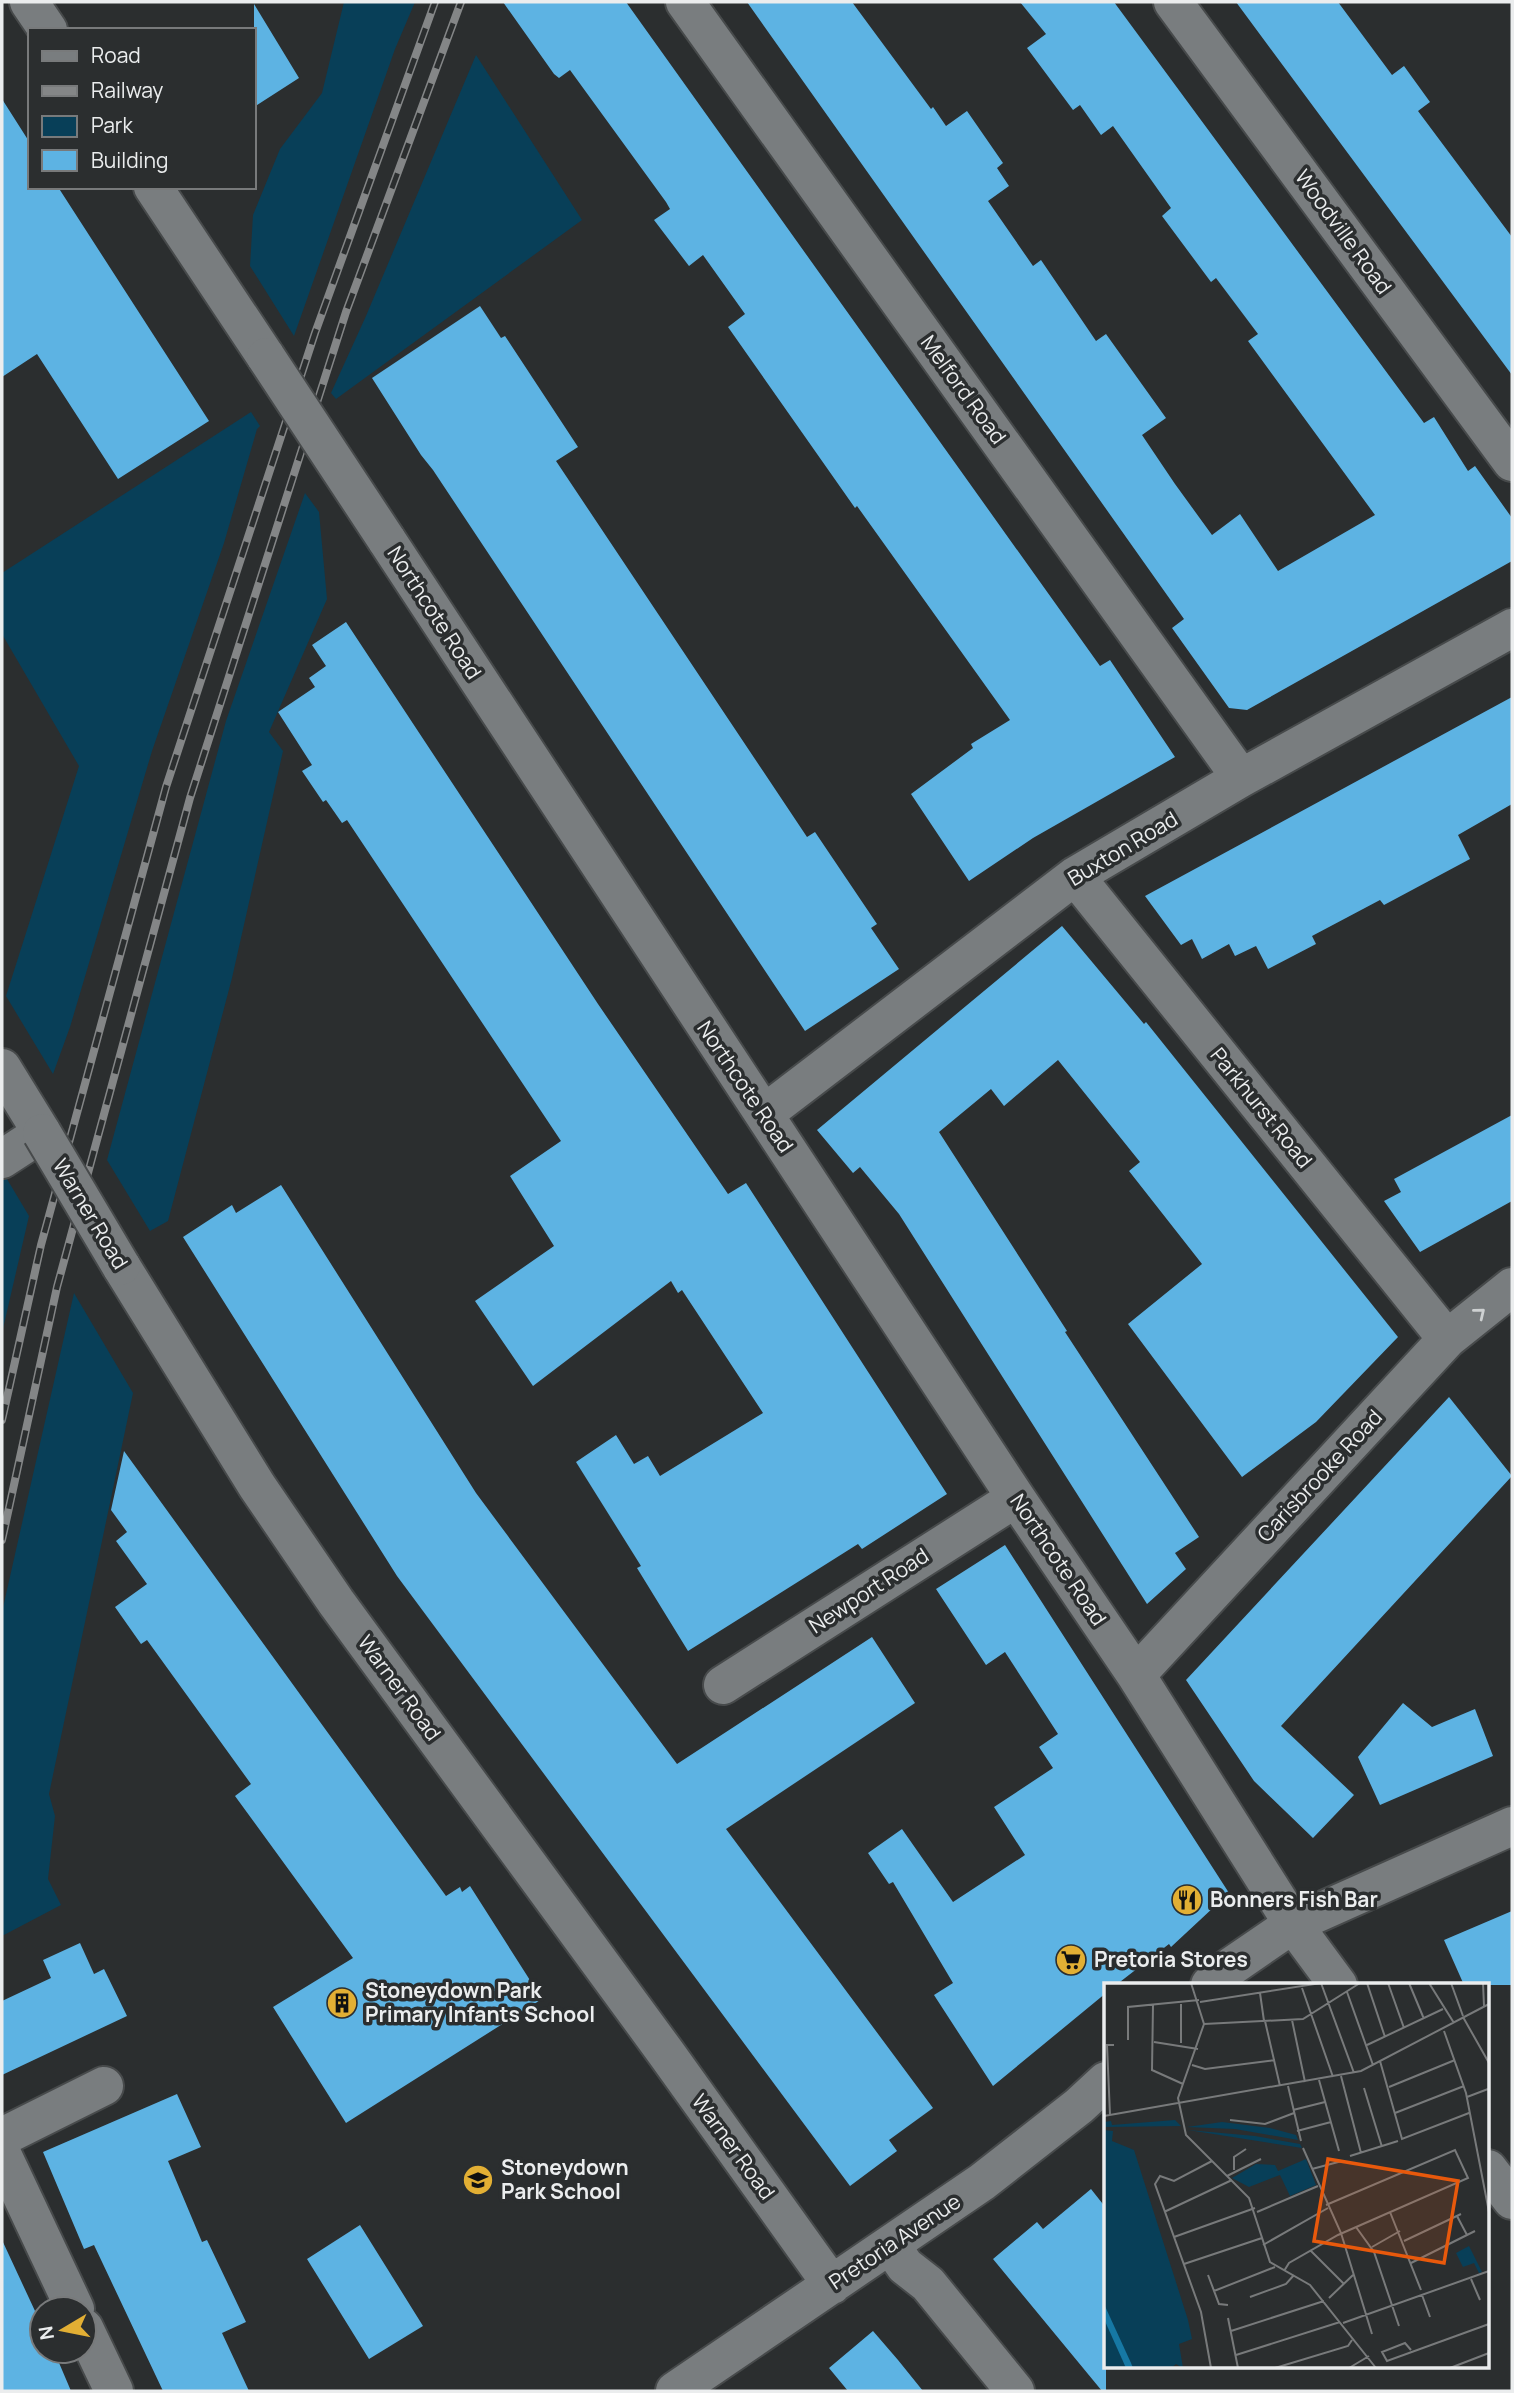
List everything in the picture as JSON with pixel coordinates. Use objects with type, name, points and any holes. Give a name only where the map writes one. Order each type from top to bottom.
[{"type":"street","points":[[29,2],[47,28]]},
{"type":"street","name":"Melford Road","points":[[685,2],[1241,778]]},
{"type":"street","name":"Woodville Road","points":[[1173,2],[1512,462]]},
{"type":"street","name":"Northcote Road","points":[[154,189],[1016,1498],[1136,1675],[1293,1924],[1337,1983]]},
{"type":"street","name":"Buxton Road","points":[[764,1114],[1075,876],[1241,778],[1512,628]]},
{"type":"street","name":"Parkhurst Road","points":[[1075,876],[1447,1339]]},
{"type":"street","name":"Warner Road","points":[[2,1068],[257,1486],[329,1592],[832,2285]]},
{"type":"street","points":[[2,1159],[42,1133]]},
{"type":"street","name":"Carisbrooke Road","points":[[1136,1675],[1447,1339],[1512,1287]]},
{"type":"street","name":"Newport Road","points":[[723,1685],[1016,1498]]},
{"type":"street","points":[[1212,1983],[1228,1968],[1293,1924],[1512,1826]]},
{"type":"street","name":"Pretoria Avenue","points":[[675,2391],[982,2182],[1079,2106],[1104,2083]]},
{"type":"street","points":[[2,2137],[104,2087]]},
{"type":"street","points":[[2,2154],[68,2295]]},
{"type":"street","points":[[1490,2172],[1512,2200]]},
{"type":"street","points":[[891,2246],[905,2266],[928,2284],[1015,2391]]},
{"type":"street","points":[[98,2357],[114,2391]]},
{"type":"green space","points":[[344,2],[415,2],[395,49],[294,336],[250,266],[253,215],[280,149],[322,93]]},
{"type":"green space","points":[[476,55],[582,220],[336,399],[331,393]]},
{"type":"green space","points":[[251,412],[260,426],[224,543],[152,751],[70,1027],[53,1074],[6,996],[79,766],[2,634],[2,573]]},
{"type":"green space","points":[[305,493],[319,512],[327,599],[269,732],[283,751],[232,978],[168,1221],[150,1231],[107,1160],[226,721]]},
{"type":"green space","points":[[4,1174],[29,1216],[2,1333],[2,1175]]},
{"type":"green space","points":[[74,1293],[133,1393],[49,1794],[55,1816],[48,1879],[61,1905],[2,1936],[2,1612]]},
{"type":"building","points":[[503,2],[626,2],[1100,666],[1110,660],[1175,757],[1033,838],[969,881],[911,794],[973,748],[971,744],[1010,720],[857,506],[855,508],[728,327],[745,314],[703,255],[689,266],[654,220],[670,209],[666,202],[570,70],[559,78],[554,74]]},
{"type":"building","points":[[747,2],[852,2],[946,126],[967,111],[1003,163],[997,168],[1009,186],[988,201],[1033,266],[1041,260],[1096,341],[1106,334],[1166,418],[1142,435],[1175,484],[1212,535],[1240,514],[1278,571],[1375,515],[1248,341],[1258,334],[1216,278],[1211,282],[1162,216],[1171,208],[1113,126],[1101,135],[1080,105],[1073,110],[1027,48],[1046,34],[1020,2],[1114,2],[1424,423],[1434,417],[1468,471],[1475,466],[1512,518],[1512,561],[1247,710],[1229,708],[1172,628],[1184,619]]},
{"type":"building","points":[[1236,2],[1338,2],[1392,75],[1404,66],[1430,102],[1418,111],[1512,237],[1512,375]]},
{"type":"building","points":[[254,4],[299,78],[256,106],[256,28]]},
{"type":"building","points":[[2,99],[28,140],[28,189],[59,189],[209,421],[118,479],[37,354],[2,377]]},
{"type":"building","points":[[480,306],[501,338],[505,336],[578,447],[556,461],[807,837],[815,832],[877,924],[871,928],[899,969],[805,1031],[372,378]]},
{"type":"building","points":[[346,622],[598,1004],[728,1194],[746,1183],[947,1494],[862,1549],[858,1544],[688,1651],[637,1568],[641,1566],[576,1462],[616,1435],[634,1464],[648,1456],[660,1476],[763,1413],[682,1290],[678,1293],[671,1281],[533,1386],[475,1301],[554,1246],[510,1176],[561,1141],[347,820],[342,823],[326,800],[323,802],[302,771],[312,765],[278,712],[315,687],[309,678],[326,666],[312,645]]},
{"type":"building","points":[[1512,697],[1512,804],[1458,835],[1470,859],[1384,905],[1380,900],[1312,936],[1316,944],[1268,969],[1256,946],[1235,956],[1229,944],[1202,959],[1192,939],[1181,945],[1145,896]]},
{"type":"building","points":[[1062,926],[1144,1024],[1146,1022],[1398,1337],[1316,1422],[1242,1477],[1128,1324],[1202,1264],[1129,1171],[1140,1162],[1058,1060],[1004,1106],[991,1089],[939,1132],[1199,1537],[1175,1553],[1186,1569],[1147,1604],[899,1214],[860,1167],[853,1173],[817,1130]]},
{"type":"building","points":[[1512,1115],[1512,1201],[1420,1252],[1384,1201],[1401,1192],[1394,1179]]},
{"type":"building","points":[[281,1185],[476,1493],[677,1764],[872,1637],[915,1703],[726,1829],[933,2108],[889,2140],[897,2151],[850,2186],[397,1576],[183,1237],[232,1205],[236,1213]]},
{"type":"building","points":[[1449,1397],[1512,1476],[1281,1726],[1354,1795],[1313,1838],[1254,1781],[1186,1680]]},
{"type":"building","points":[[124,1451],[446,1896],[460,1887],[462,1892],[470,1886],[542,1999],[346,2123],[273,2007],[353,1958],[235,1796],[251,1784],[147,1640],[141,1644],[115,1607],[147,1584],[116,1541],[127,1532],[111,1510]]},
{"type":"building","points":[[1005,1545],[1229,1893],[1171,1947],[1169,1944],[1119,1983],[1104,1983],[1104,1995],[993,2086],[934,1995],[953,1983],[893,1882],[889,1884],[868,1853],[902,1829],[953,1902],[1025,1855],[994,1807],[1053,1768],[1039,1747],[1058,1734],[1005,1652],[986,1665],[936,1589]]},
{"type":"building","points":[[1403,1703],[1432,1727],[1475,1709],[1493,1756],[1380,1805],[1358,1757]]},
{"type":"building","points":[[1512,1911],[1512,1985],[1463,1983],[1444,1940]]},
{"type":"building","points":[[80,1943],[94,1974],[104,1969],[127,2016],[2,2075],[2,2001],[51,1978],[43,1960]]},
{"type":"building","points":[[177,2094],[201,2147],[168,2161],[202,2242],[207,2240],[246,2322],[222,2333],[249,2391],[163,2391],[94,2245],[84,2249],[43,2152]]},
{"type":"building","points":[[1091,2189],[1104,2205],[1106,2391],[1102,2391],[993,2259],[1037,2222],[1043,2229]]},
{"type":"building","points":[[360,2225],[423,2326],[369,2359],[307,2259]]},
{"type":"building","points":[[2,2240],[28,2296],[28,2365],[60,2365],[71,2391],[2,2391]]},
{"type":"building","points":[[873,2331],[923,2391],[848,2391],[829,2368]]},
{"type":"railway","points":[[2,1420],[41,1245],[166,787],[315,333],[435,2]]},
{"type":"railway","points":[[2,1540],[57,1287],[190,798],[346,312],[461,2]]},
{"type":"place","name":"Bonners Fish Bar","points":[[1187,1900]]},
{"type":"place","name":"Pretoria Stores","points":[[1071,1960]]},
{"type":"place","name":"Stoneydown Park Primary Infants School","points":[[342,2003]]},
{"type":"place","name":"Stoneydown Park School","points":[[478,2180]]}]
